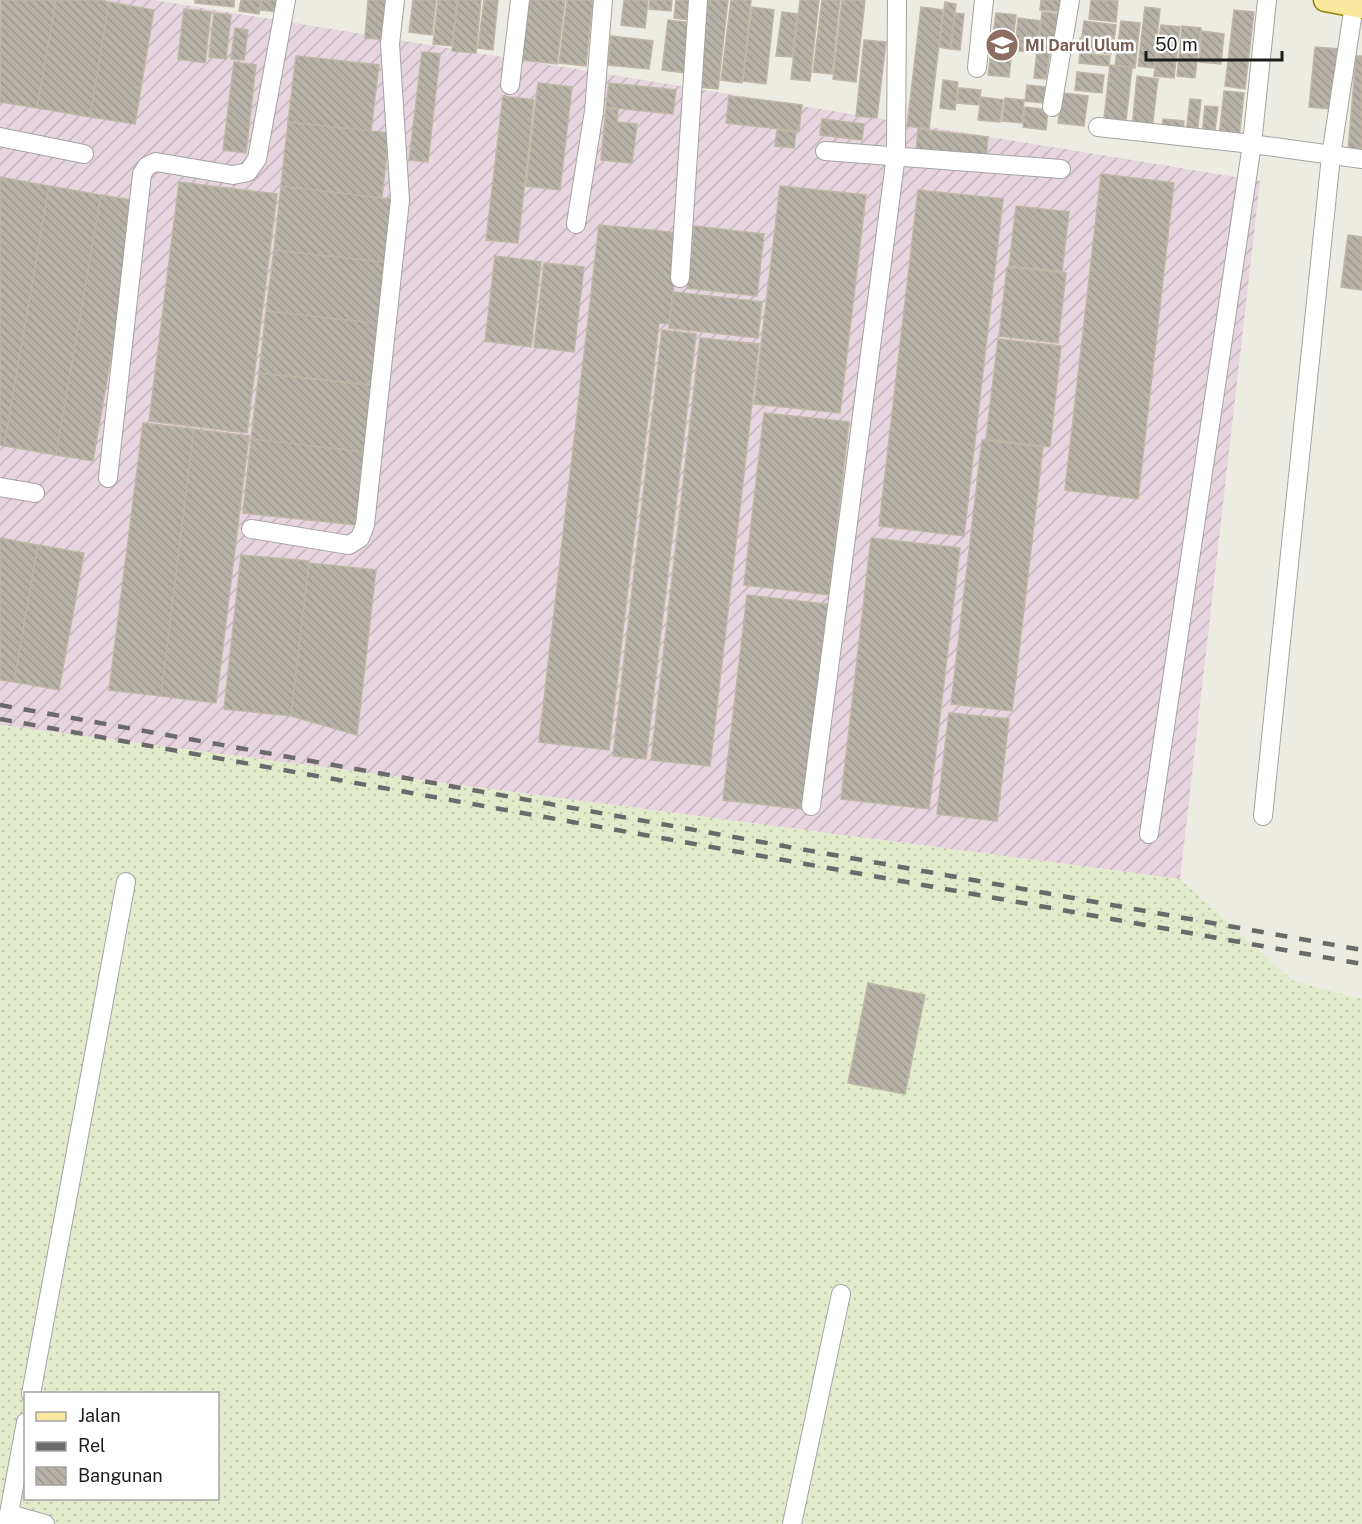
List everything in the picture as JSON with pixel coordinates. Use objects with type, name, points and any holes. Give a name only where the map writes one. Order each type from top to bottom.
[{"type":"main road","points":[[1325,0],[1358,6]]},
{"type":"street","points":[[108,478],[142,174],[147,166],[156,162],[233,175],[248,172],[257,159],[286,0]]},
{"type":"street","points":[[251,529],[349,545],[360,538],[365,525],[400,200],[390,44],[395,0]]},
{"type":"street","points":[[510,85],[520,0]]},
{"type":"street","points":[[576,224],[594,111],[603,0]]},
{"type":"street","points":[[680,278],[698,0]]},
{"type":"street","points":[[811,806],[896,155],[897,0]]},
{"type":"street","points":[[978,68],[984,0]]},
{"type":"street","points":[[1052,107],[1070,0]]},
{"type":"street","points":[[1149,834],[1252,144],[1267,0]]},
{"type":"street","points":[[1263,816],[1331,156],[1358,6]]},
{"type":"street","points":[[1098,128],[1252,144],[1362,159]]},
{"type":"street","points":[[0,137],[84,153]]},
{"type":"street","points":[[825,151],[1061,170]]},
{"type":"street","points":[[0,487],[35,493]]},
{"type":"street","points":[[31,1392],[126,882]]},
{"type":"street","points":[[792,1524],[841,1294]]},
{"type":"street","points":[[24,1433],[8,1519],[45,1524]]},
{"type":"shaded area","points":[[0,0],[154,0],[1260,181],[1180,879],[0,725]]},
{"type":"green space","points":[[0,725],[1180,879],[1293,981],[1362,999],[1362,1524],[0,1524]]},
{"type":"building","points":[[1,0],[56,0],[37,108],[0,102]]},
{"type":"building","points":[[56,0],[109,2],[90,117],[37,108]]},
{"type":"building","points":[[195,0],[234,0],[234,7],[195,3]]},
{"type":"building","points":[[241,0],[261,0],[259,14],[239,11]]},
{"type":"building","points":[[262,0],[281,0],[279,12],[261,10]]},
{"type":"building","points":[[368,0],[392,0],[388,40],[365,38]]},
{"type":"building","points":[[413,0],[436,0],[432,35],[409,32]]},
{"type":"building","points":[[438,0],[457,0],[452,46],[433,44]]},
{"type":"building","points":[[458,0],[481,0],[476,53],[452,51]]},
{"type":"building","points":[[484,0],[498,0],[493,50],[478,48]]},
{"type":"building","points":[[529,0],[565,0],[557,64],[522,60]]},
{"type":"building","points":[[567,0],[593,0],[586,66],[559,63]]},
{"type":"building","points":[[624,0],[648,0],[645,28],[621,25]]},
{"type":"building","points":[[650,0],[672,0],[671,11],[649,9]]},
{"type":"building","points":[[676,0],[692,0],[690,20],[674,18]]},
{"type":"building","points":[[708,0],[728,0],[718,89],[698,87]]},
{"type":"building","points":[[731,0],[751,0],[742,83],[721,80]]},
{"type":"building","points":[[800,0],[819,0],[810,81],[791,79]]},
{"type":"building","points":[[822,0],[840,0],[832,74],[813,72]]},
{"type":"building","points":[[842,0],[865,0],[856,82],[833,79]]},
{"type":"building","points":[[1041,0],[1065,0],[1063,12],[1040,10]]},
{"type":"building","points":[[1091,0],[1118,1],[1116,22],[1089,19]]},
{"type":"building","points":[[109,2],[154,10],[135,124],[90,117]]},
{"type":"building","points":[[945,2],[956,4],[950,49],[939,47]]},
{"type":"building","points":[[752,7],[774,10],[766,84],[743,81]]},
{"type":"building","points":[[921,7],[943,10],[929,129],[907,126]]},
{"type":"building","points":[[1145,7],[1160,9],[1154,68],[1138,66]]},
{"type":"building","points":[[184,9],[211,12],[205,63],[178,59]]},
{"type":"building","points":[[1234,10],[1254,12],[1245,89],[1225,86]]},
{"type":"building","points":[[782,12],[797,14],[792,57],[776,56]]},
{"type":"building","points":[[1042,12],[1061,14],[1056,51],[1038,49]]},
{"type":"building","points":[[214,13],[231,15],[226,59],[209,57]]},
{"type":"building","points":[[955,13],[964,14],[960,50],[951,49]]},
{"type":"building","name":"MI Darul Ulum","points":[[996,13],[1016,15],[1009,77],[988,75]]},
{"type":"building","points":[[1018,18],[1040,21],[1038,40],[1016,38]]},
{"type":"building","points":[[668,20],[692,23],[686,73],[662,70]]},
{"type":"building","points":[[1084,21],[1116,25],[1114,41],[1082,37]]},
{"type":"building","points":[[1121,21],[1140,23],[1135,68],[1115,65]]},
{"type":"building","points":[[1161,25],[1180,27],[1174,78],[1154,76]]},
{"type":"building","points":[[1182,26],[1201,28],[1195,78],[1177,76]]},
{"type":"building","points":[[235,28],[248,30],[244,60],[231,59]]},
{"type":"building","points":[[1202,31],[1224,34],[1221,64],[1199,62]]},
{"type":"building","points":[[611,36],[653,41],[649,69],[608,65]]},
{"type":"building","points":[[1080,38],[1113,42],[1111,54],[1079,50]]},
{"type":"building","points":[[1014,39],[1035,41],[1034,53],[1013,50]]},
{"type":"building","points":[[864,40],[886,42],[877,118],[856,116]]},
{"type":"building","points":[[1315,47],[1338,49],[1332,109],[1309,107]]},
{"type":"building","points":[[1037,50],[1050,52],[1046,79],[1034,78]]},
{"type":"building","points":[[422,52],[440,54],[428,162],[409,160]]},
{"type":"building","points":[[1080,53],[1110,56],[1109,66],[1079,63]]},
{"type":"building","points":[[296,56],[379,65],[371,131],[288,122]]},
{"type":"building","points":[[1356,56],[1362,56],[1362,151],[1348,150]]},
{"type":"building","points":[[234,62],[256,65],[246,153],[223,150]]},
{"type":"building","points":[[1110,65],[1132,68],[1125,129],[1103,127]]},
{"type":"building","points":[[1077,72],[1104,75],[1102,93],[1075,90]]},
{"type":"building","points":[[1137,76],[1158,79],[1152,129],[1132,127]]},
{"type":"building","points":[[943,80],[958,82],[955,110],[940,108]]},
{"type":"building","points":[[538,83],[572,87],[560,190],[526,186]]},
{"type":"building","points":[[609,83],[676,90],[673,114],[606,107]]},
{"type":"building","points":[[1027,85],[1054,88],[1052,104],[1025,101]]},
{"type":"building","points":[[959,88],[981,90],[979,105],[957,103]]},
{"type":"building","points":[[1224,91],[1244,93],[1239,139],[1219,137]]},
{"type":"building","points":[[1062,93],[1088,96],[1084,126],[1058,123]]},
{"type":"building","points":[[503,96],[534,100],[518,243],[486,240]]},
{"type":"building","points":[[729,96],[802,105],[799,131],[726,123]]},
{"type":"building","points":[[981,97],[1003,100],[1000,122],[978,120]]},
{"type":"building","points":[[1005,98],[1024,100],[1022,123],[1002,121]]},
{"type":"building","points":[[1190,99],[1201,100],[1197,135],[1186,134]]},
{"type":"building","points":[[1205,106],[1218,107],[1214,137],[1202,135]]},
{"type":"building","points":[[1025,107],[1048,110],[1046,130],[1023,127]]},
{"type":"building","points":[[606,108],[618,110],[617,122],[637,124],[632,163],[601,160]]},
{"type":"building","points":[[822,119],[864,124],[862,140],[820,135]]},
{"type":"building","points":[[1163,119],[1184,121],[1183,133],[1162,130]]},
{"type":"building","points":[[288,122],[389,133],[382,198],[281,186]]},
{"type":"building","points":[[918,129],[988,137],[986,159],[916,151]]},
{"type":"building","points":[[777,130],[796,132],[794,148],[775,146]]},
{"type":"building","points":[[1101,174],[1174,183],[1138,499],[1065,490]]},
{"type":"building","points":[[0,177],[49,186],[4,446],[0,445]]},
{"type":"building","points":[[179,182],[277,194],[247,433],[149,421]]},
{"type":"building","points":[[49,186],[101,195],[56,455],[4,446]]},
{"type":"building","points":[[281,186],[398,200],[390,263],[274,250]]},
{"type":"building","points":[[780,186],[866,195],[840,413],[754,404]]},
{"type":"building","points":[[918,190],[1003,199],[964,536],[879,526]]},
{"type":"building","points":[[101,195],[138,201],[93,461],[56,455]]},
{"type":"building","points":[[1016,206],[1069,212],[1062,271],[1009,266]]},
{"type":"building","points":[[599,225],[680,233],[669,324],[659,323],[609,750],[539,742]]},
{"type":"building","points":[[694,226],[764,234],[757,296],[687,288]]},
{"type":"building","points":[[1348,235],[1362,237],[1362,290],[1341,287]]},
{"type":"building","points":[[274,250],[390,263],[383,324],[266,311]]},
{"type":"building","points":[[495,256],[541,262],[531,347],[485,341]]},
{"type":"building","points":[[544,263],[584,267],[574,352],[534,347]]},
{"type":"building","points":[[1007,267],[1066,273],[1058,343],[999,336]]},
{"type":"building","points":[[673,292],[762,302],[758,338],[669,328]]},
{"type":"building","points":[[266,311],[383,324],[375,386],[259,373]]},
{"type":"building","points":[[662,330],[696,334],[646,759],[613,756]]},
{"type":"building","points":[[700,338],[759,344],[710,766],[651,760]]},
{"type":"building","points":[[998,339],[1061,346],[1050,447],[986,439]]},
{"type":"building","points":[[259,373],[373,385],[365,452],[251,439]]},
{"type":"building","points":[[764,413],[849,422],[829,595],[744,585]]},
{"type":"building","points":[[143,423],[194,429],[161,696],[109,690]]},
{"type":"building","points":[[194,429],[249,436],[216,703],[161,696]]},
{"type":"building","points":[[251,439],[365,452],[356,525],[243,513]]},
{"type":"building","points":[[982,440],[1043,447],[1012,711],[951,704]]},
{"type":"building","points":[[0,538],[38,545],[14,682],[0,680]]},
{"type":"building","points":[[871,538],[960,548],[929,809],[841,799]]},
{"type":"building","points":[[38,545],[84,553],[59,690],[14,682]]},
{"type":"building","points":[[241,555],[309,561],[291,716],[224,709]]},
{"type":"building","points":[[309,563],[376,570],[357,735],[291,716]]},
{"type":"building","points":[[747,595],[833,605],[809,810],[723,800]]},
{"type":"building","points":[[949,713],[1009,719],[997,821],[937,814]]},
{"type":"building","points":[[868,983],[925,995],[905,1094],[848,1083]]},
{"type":"railway","points":[[0,705],[1362,950]]},
{"type":"railway","points":[[0,719],[1362,964]]},
{"type":"place","name":"MI Darul Ulum","points":[[1002,45]]}]
